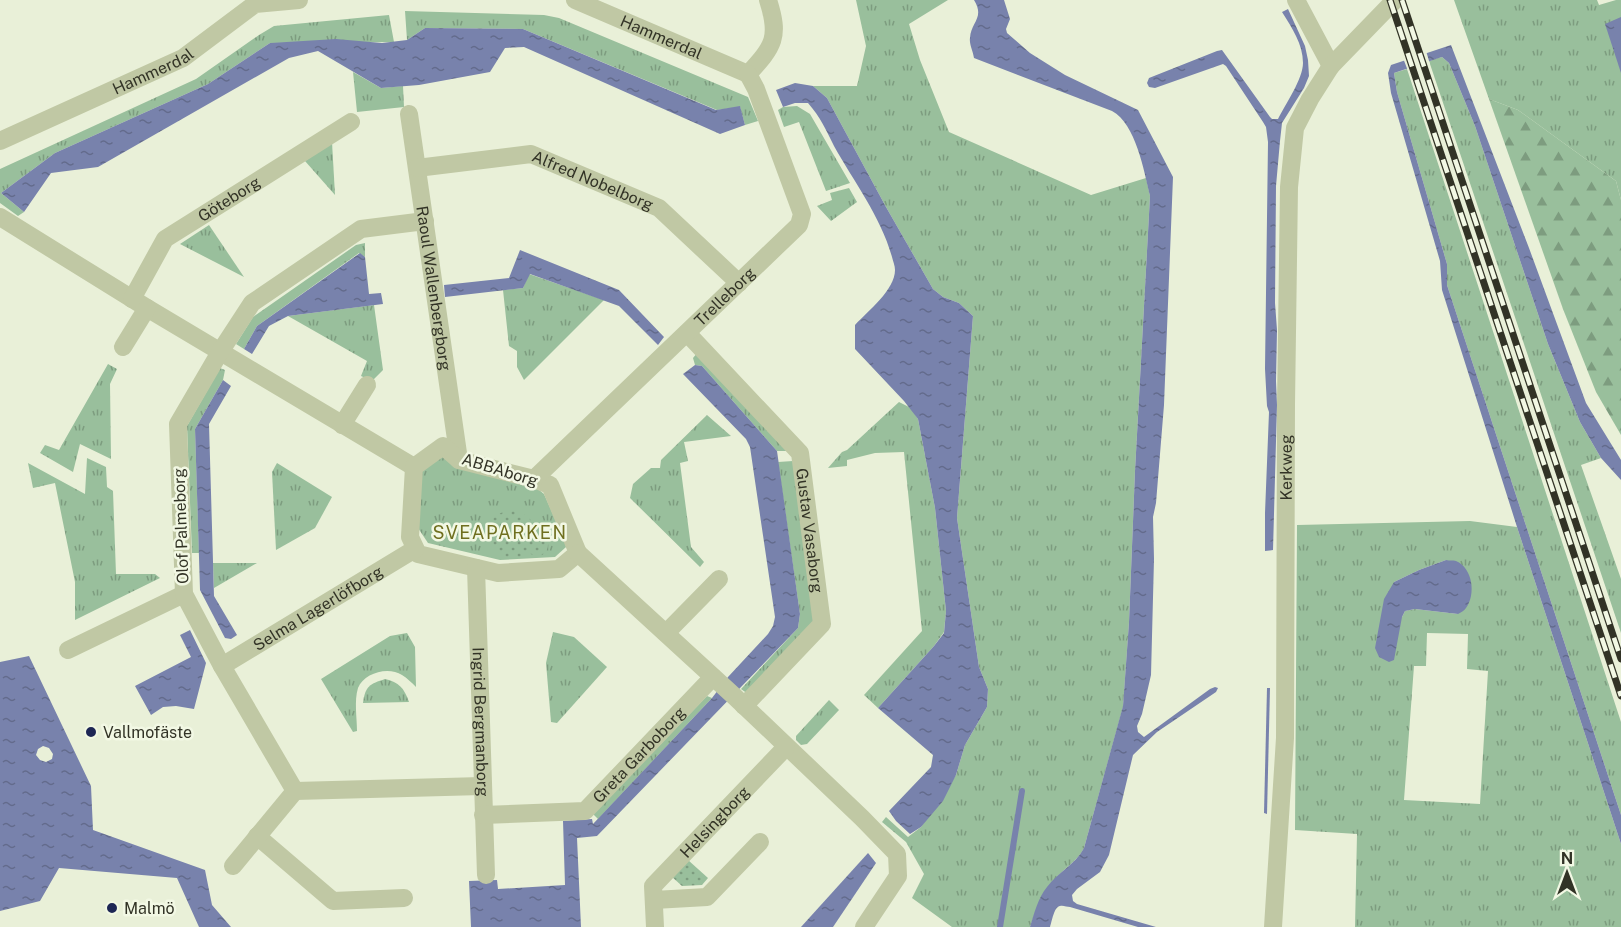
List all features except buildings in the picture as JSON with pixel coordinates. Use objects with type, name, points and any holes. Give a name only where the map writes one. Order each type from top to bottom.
[{"type":"street","name":"Hammerdal","points":[[0,141],[183,57],[254,2],[299,0]]},
{"type":"street","name":"Hammerdal","points":[[575,0],[748,74]]},
{"type":"street","points":[[748,74],[771,48],[775,32],[774,17],[768,0]]},
{"type":"street","points":[[1296,0],[1331,66]]},
{"type":"street","name":"Kerkweg","points":[[1273,927],[1285,738],[1289,187],[1295,128],[1331,66],[1395,0]]},
{"type":"street","name":"Trelleborg","points":[[534,479],[799,225],[802,214],[756,89],[748,74]]},
{"type":"street","name":"Raoul Wallenbergborg","points":[[409,114],[459,460]]},
{"type":"street","name":"Göteborg","points":[[123,347],[165,239],[351,122]]},
{"type":"street","name":"Alfred Nobelborg","points":[[417,168],[531,154],[659,208],[740,283]]},
{"type":"street","points":[[0,217],[140,304],[414,467],[410,537],[418,554],[498,573],[559,569],[578,553],[739,701],[897,854],[898,876],[864,927]]},
{"type":"street","name":"Olof Palmeborg","points":[[295,790],[222,666],[184,594],[178,424],[252,303],[361,229],[425,221]]},
{"type":"street","name":"Gustav Vasaborg","points":[[687,333],[800,453],[822,624],[739,701]]},
{"type":"street","points":[[342,424],[367,385]]},
{"type":"street","name":"ABBAborg","points":[[414,467],[443,446],[459,460],[550,485],[578,553]]},
{"type":"street","name":"Selma Lagerlöfborg","points":[[222,666],[415,549]]},
{"type":"street","name":"Ingrid Bergmanborg","points":[[476,568],[486,875]]},
{"type":"street","points":[[666,633],[719,579]]},
{"type":"street","points":[[68,650],[184,594]]},
{"type":"street","name":"Greta Garboborg","points":[[483,815],[585,810],[715,679]]},
{"type":"street","name":"Helsingborg","points":[[655,927],[653,886],[786,747]]},
{"type":"street","points":[[232,866],[295,790],[482,786]]},
{"type":"street","points":[[257,836],[333,901],[404,898]]},
{"type":"street","points":[[654,900],[707,897],[760,842]]},
{"type":"green space","points":[[856,0],[948,0],[909,24],[920,60],[949,132],[1091,195],[1146,178],[1150,196],[1123,707],[1084,848],[1078,857],[1049,885],[1039,902],[1030,927],[952,927],[912,898],[924,874],[906,842],[882,822],[886,817],[908,837],[921,827],[956,775],[965,745],[987,707],[988,689],[979,667],[957,518],[973,316],[959,303],[943,297],[933,289],[827,98],[813,86],[857,86],[866,46]]},
{"type":"green space","points":[[1454,0],[1597,0],[1599,5],[1621,0],[1621,200],[1616,181],[1518,110],[1489,99]]},
{"type":"green space","points":[[405,11],[544,15],[559,18],[748,97],[758,121],[745,125],[740,107],[717,110],[523,29],[425,28],[407,40]]},
{"type":"green space","points":[[389,15],[394,42],[270,43],[208,84],[55,153],[1,193],[24,212],[18,216],[0,203],[0,169],[196,79],[274,26]]},
{"type":"green space","points":[[1442,57],[1449,63],[1475,126],[1548,344],[1580,422],[1601,458],[1581,465],[1621,579],[1621,633],[1429,61]]},
{"type":"green space","points":[[1407,69],[1621,722],[1621,815],[1447,285],[1447,264],[1397,92],[1394,73]]},
{"type":"green space","points":[[353,72],[381,88],[403,86],[404,107],[357,112]]},
{"type":"green space","points":[[1489,99],[1518,110],[1616,181],[1621,200],[1621,435],[1596,392],[1563,309]]},
{"type":"green space","points":[[797,106],[810,114],[850,183],[826,191],[799,122],[784,127],[778,110],[783,107]]},
{"type":"green space","points":[[332,142],[335,195],[305,161]]},
{"type":"green space","points":[[849,188],[857,202],[831,221],[817,206],[832,200],[830,193]]},
{"type":"green space","points":[[209,225],[244,277],[180,244]]},
{"type":"green space","points":[[365,243],[365,257],[359,253],[257,326],[244,349],[236,344],[253,317],[356,245]]},
{"type":"green space","points":[[529,274],[604,300],[524,380],[517,367],[517,351],[509,346],[503,290],[523,288]]},
{"type":"green space","points":[[374,305],[383,370],[372,381],[361,376],[367,361],[288,316]]},
{"type":"green space","points":[[698,352],[789,451],[777,451],[702,366],[695,365],[693,358]]},
{"type":"green space","points":[[108,364],[117,369],[110,384],[111,459],[80,444],[73,472],[40,453],[45,445],[59,450]]},
{"type":"green space","points":[[220,368],[225,370],[223,380],[195,429],[199,553],[192,553],[187,426]]},
{"type":"green space","points":[[899,402],[911,408],[918,419],[935,508],[946,611],[944,632],[878,708],[864,695],[922,631],[904,452],[875,453],[847,460],[847,466],[828,468],[842,452]]},
{"type":"green space","points":[[707,415],[731,436],[684,442],[688,461],[680,463],[691,547],[704,562],[700,567],[630,498],[633,484],[651,468],[660,468],[661,460]]},
{"type":"green space","points":[[442,455],[538,489],[544,494],[566,547],[555,557],[500,560],[428,543],[418,528],[422,463]]},
{"type":"green space","points":[[87,458],[106,467],[107,487],[113,491],[116,574],[155,574],[160,578],[75,620],[75,582],[55,483],[33,488],[28,463],[85,494]]},
{"type":"green space","points":[[793,461],[815,614],[812,626],[748,694],[741,689],[798,628],[800,614],[778,462]]},
{"type":"green space","points":[[277,463],[332,497],[315,528],[276,550],[272,472]]},
{"type":"green space","points":[[511,510],[528,517],[536,533],[545,535],[548,545],[545,553],[537,556],[528,552],[516,558],[505,557],[496,552],[490,543],[488,533],[490,523],[497,515]]},
{"type":"green space","points":[[1470,521],[1517,527],[1621,844],[1621,927],[1355,927],[1357,834],[1295,830],[1297,525]],"holes":[[[1446,560],[1458,614],[1415,609],[1405,611],[1402,617],[1394,582]],[[1427,633],[1468,634],[1467,669],[1488,671],[1480,804],[1404,800],[1414,666],[1426,666]]]},
{"type":"green space","points":[[213,563],[257,563],[214,588]]},
{"type":"green space","points":[[553,632],[574,637],[607,667],[557,723],[551,722],[546,663]]},
{"type":"green space","points":[[407,633],[415,647],[416,687],[396,672],[377,672],[365,678],[358,688],[357,731],[353,732],[321,679],[390,636]]},
{"type":"green space","points":[[385,679],[400,686],[409,702],[363,703],[369,686]]},
{"type":"green space","points":[[707,696],[712,698],[598,819],[593,814]]},
{"type":"green space","points":[[829,700],[839,710],[807,744],[801,745],[796,740],[796,736]]},
{"type":"green space","points":[[688,860],[708,878],[702,885],[682,886],[671,876]]},
{"type":"water","points":[[974,0],[1004,0],[1010,19],[1006,29],[1007,33],[1030,53],[1065,75],[1138,110],[1173,177],[1164,405],[1153,517],[1151,675],[1137,726],[1138,732],[1144,737],[1210,689],[1218,688],[1216,692],[1157,732],[1133,755],[1109,855],[1100,872],[1072,895],[1073,901],[1077,904],[1156,927],[1138,927],[1062,906],[1056,909],[1050,927],[1030,927],[1044,891],[1084,848],[1123,706],[1150,196],[1138,149],[1120,117],[1112,111],[974,58],[970,38],[978,11]]},
{"type":"water","points":[[1288,9],[1305,46],[1309,76],[1282,123],[1280,141],[1276,186],[1277,405],[1273,550],[1265,551],[1269,412],[1265,369],[1268,142],[1266,127],[1223,64],[1155,88],[1149,87],[1147,83],[1149,78],[1222,50],[1270,117],[1278,119],[1297,84],[1303,63],[1299,43],[1282,12]]},
{"type":"water","points":[[1621,17],[1621,73],[1605,24]]},
{"type":"water","points":[[425,28],[523,29],[716,110],[740,106],[745,125],[720,134],[524,47],[505,48],[490,72],[419,85],[381,88],[318,51],[289,58],[98,167],[51,173],[24,212],[1,193],[55,153],[208,84],[270,43],[336,39],[382,43],[407,40]]},
{"type":"water","points":[[1451,45],[1586,403],[1621,460],[1621,480],[1601,458],[1580,422],[1548,344],[1475,126],[1449,63],[1442,57],[1394,73],[1397,92],[1447,264],[1447,285],[1621,815],[1621,844],[1442,290],[1440,261],[1391,93],[1388,73],[1391,65]]},
{"type":"water","points":[[795,83],[813,86],[827,98],[933,289],[943,297],[959,303],[973,316],[957,518],[979,667],[988,689],[987,707],[965,745],[956,775],[943,801],[921,827],[910,834],[889,811],[931,767],[933,755],[878,708],[944,633],[946,611],[935,508],[918,419],[855,349],[855,325],[880,300],[894,278],[895,267],[887,242],[874,214],[812,108],[808,103],[795,103],[783,107],[776,90]]},
{"type":"water","points":[[520,250],[619,290],[664,337],[658,345],[619,306],[530,274],[523,288],[445,297],[444,285],[509,278]]},
{"type":"water","points":[[360,253],[365,257],[369,294],[381,293],[383,304],[288,316],[269,326],[252,354],[244,349],[257,326]]},
{"type":"water","points":[[695,365],[702,366],[777,451],[800,614],[798,628],[597,836],[577,838],[581,927],[471,927],[469,881],[497,880],[498,889],[565,885],[563,821],[592,819],[593,824],[712,698],[773,626],[775,617],[750,447],[746,439],[683,374]]},
{"type":"water","points":[[223,380],[231,386],[209,424],[214,596],[237,635],[231,639],[225,638],[200,590],[195,429]]},
{"type":"water","points":[[1446,560],[1462,564],[1469,576],[1472,589],[1466,608],[1458,614],[1415,609],[1405,611],[1394,660],[1389,662],[1379,657],[1375,648],[1384,599],[1394,582]]},
{"type":"water","points":[[190,630],[206,663],[194,709],[176,706],[163,707],[151,715],[135,686],[191,657],[180,635]]},
{"type":"water","points":[[29,656],[91,786],[93,830],[205,870],[212,905],[231,927],[199,927],[177,878],[59,868],[40,901],[0,911],[0,662]],"holes":[[[43,746],[49,748],[53,754],[52,759],[46,762],[40,760],[36,755],[38,749]]]},
{"type":"water","points":[[1267,688],[1270,688],[1267,814],[1264,813]]},
{"type":"water","points":[[868,853],[876,863],[833,927],[801,927]]},
{"type":"pier","points":[[1426,51],[1430,64],[1408,71],[1403,58]]},
{"type":"waterway","points":[[1000,927],[1022,791]]},
{"type":"railway","points":[[1390,0],[1621,696]]},
{"type":"railway","points":[[1402,0],[1621,659]]},
{"type":"place","name":"Vallmofäste","points":[[91,732]]},
{"type":"place","name":"Malmö","points":[[112,908]]},
{"type":"district","name":"SVEAPARKEN","points":[[500,532]]}]
